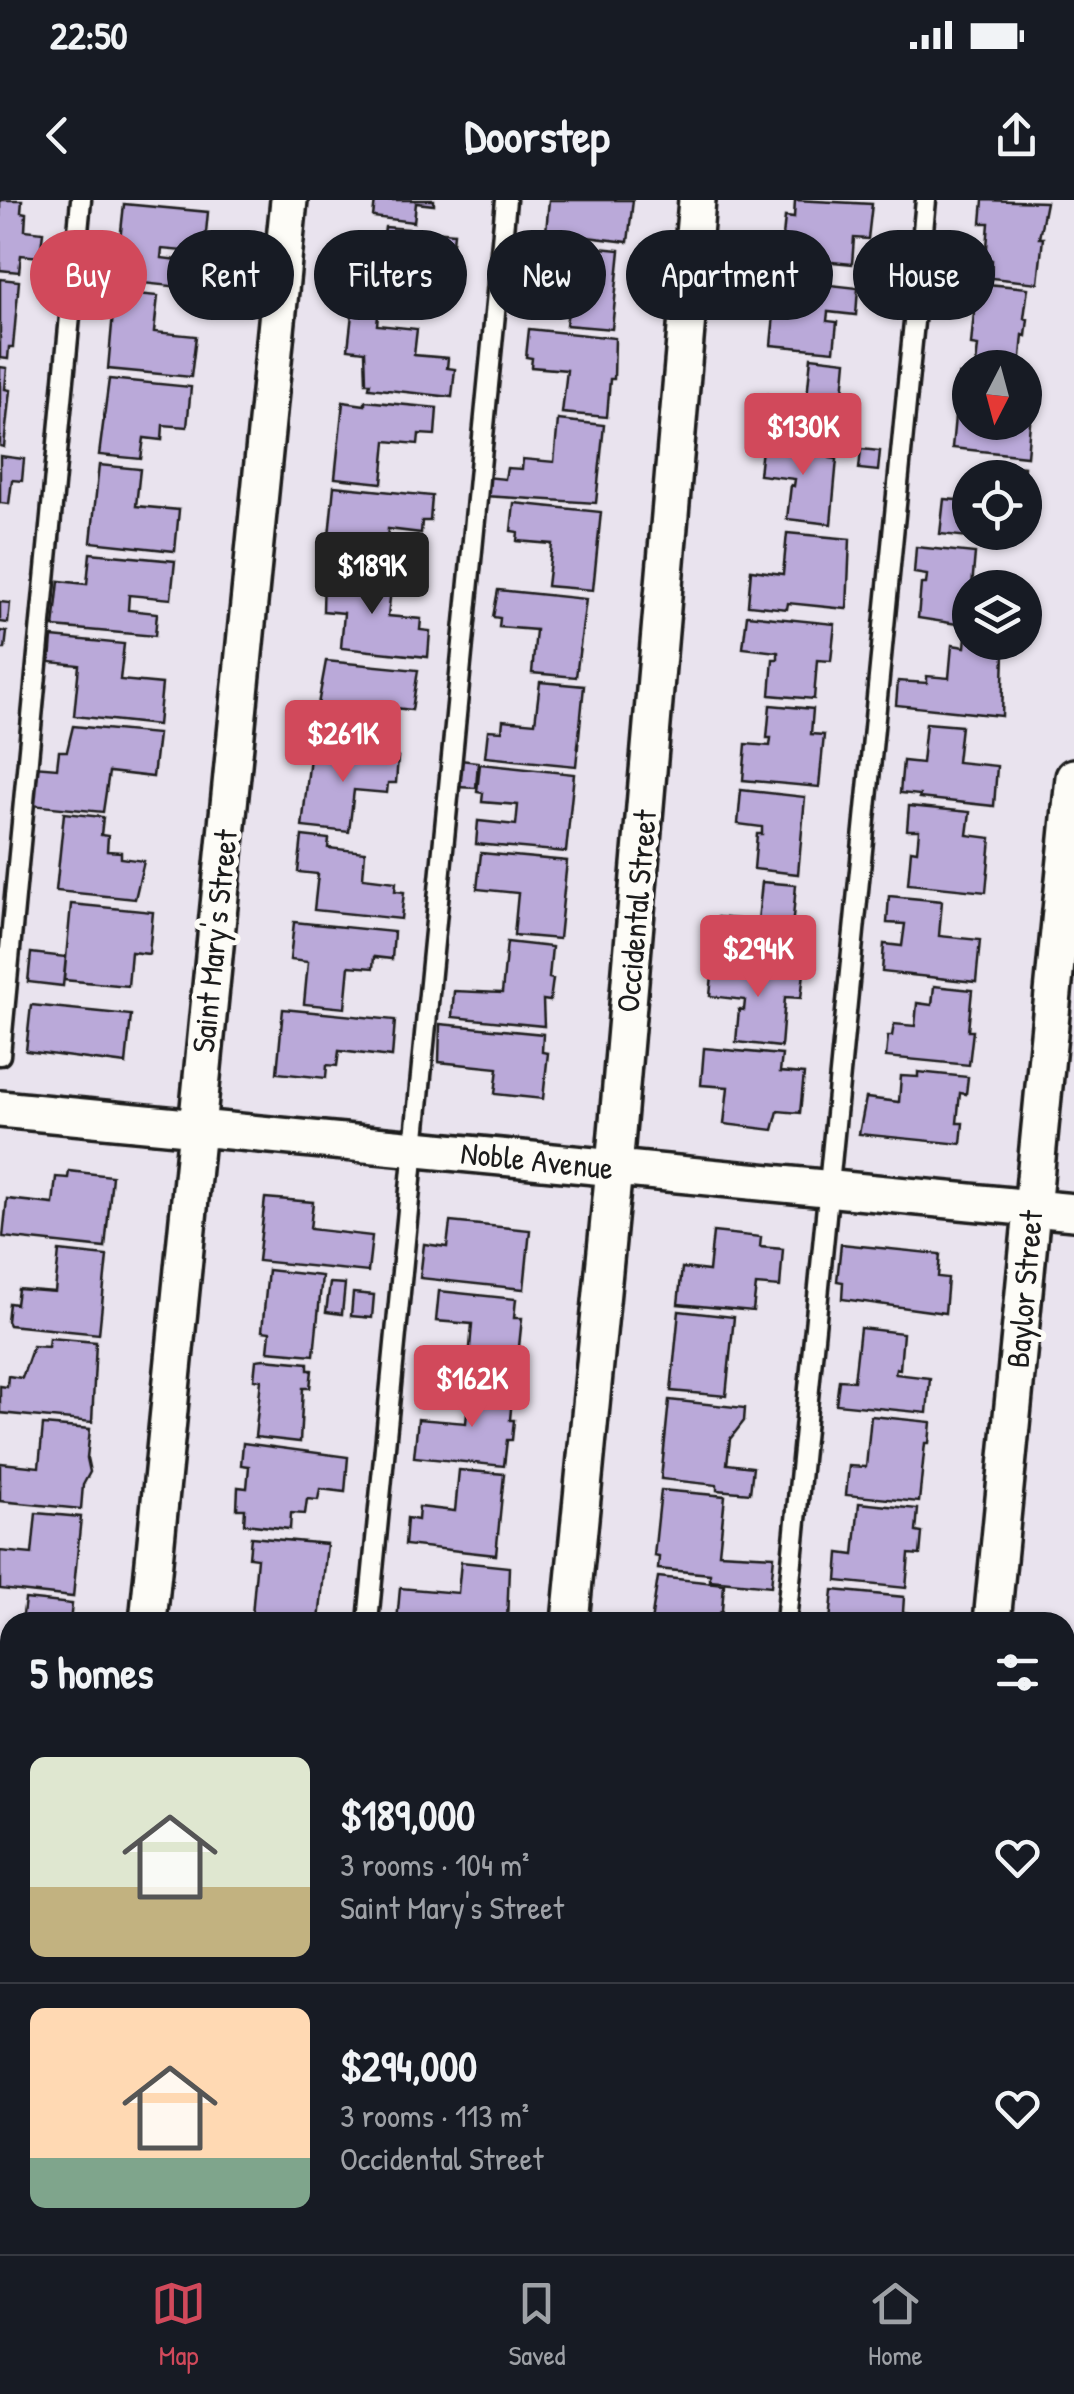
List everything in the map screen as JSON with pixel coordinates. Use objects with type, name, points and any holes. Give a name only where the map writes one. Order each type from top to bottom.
[{"type":"street","name":"Saint Mary's Street","points":[[149,1612],[289,200]]},
{"type":"street","name":"Occidental Street","points":[[571,1612],[614,1168],[697,200]]},
{"type":"street","name":"Baylor Street","points":[[993,1612],[1074,776]]},
{"type":"street","name":"Noble Avenue","points":[[0,1109],[1074,1212]]},
{"type":"lane","points":[[0,1055],[82,200]]},
{"type":"lane","points":[[369,1612],[506,200]]},
{"type":"lane","points":[[787,1612],[926,200]]},
{"type":"building","points":[[0,200],[22,200],[25,230],[30,231],[30,256],[21,255],[19,272],[0,270]]},
{"type":"building","points":[[375,200],[434,200],[434,205],[416,203],[414,222],[373,217]]},
{"type":"building","points":[[549,200],[633,200],[626,242],[606,239],[606,230],[546,230]]},
{"type":"building","points":[[795,200],[872,204],[869,230],[853,230],[852,264],[833,262],[833,230],[784,230],[785,217],[794,218]]},
{"type":"building","points":[[983,200],[1046,202],[1039,238],[1043,238],[1038,283],[995,278],[995,230],[988,230],[989,223],[981,223]]},
{"type":"building","points":[[124,204],[208,212],[206,230],[167,230],[167,249],[162,249],[161,258],[167,259],[167,286],[147,284],[147,230],[121,230]]},
{"type":"building","points":[[606,249],[620,250],[612,329],[566,325],[567,320],[606,320]]},
{"type":"building","points":[[0,279],[19,281],[13,347],[9,347],[8,359],[0,358]]},
{"type":"building","points":[[833,285],[853,287],[853,315],[833,313]]},
{"type":"building","points":[[995,285],[1028,288],[1024,318],[1028,319],[1022,350],[978,350],[978,346],[971,345],[973,320],[995,320]]},
{"type":"building","points":[[147,295],[158,296],[154,332],[196,336],[191,377],[108,369],[112,320],[147,320]]},
{"type":"building","points":[[351,320],[378,320],[377,325],[417,329],[414,355],[448,358],[447,368],[455,369],[452,397],[369,388],[365,351],[348,349]]},
{"type":"building","points":[[773,320],[837,322],[834,351],[771,345]]},
{"type":"building","points":[[529,329],[615,338],[614,379],[610,379],[607,417],[562,413],[567,370],[531,367],[532,358],[526,357]]},
{"type":"building","points":[[811,357],[846,361],[839,437],[765,430],[768,394],[807,398]]},
{"type":"building","points":[[0,367],[7,368],[5,389],[10,390],[4,447],[0,446]]},
{"type":"building","points":[[109,379],[191,387],[187,427],[163,425],[162,440],[144,438],[141,459],[99,455]]},
{"type":"building","points":[[365,401],[437,408],[435,435],[419,434],[418,444],[386,441],[382,483],[335,478],[343,402],[365,405]]},
{"type":"building","points":[[558,420],[604,425],[596,503],[484,496],[486,477],[505,479],[507,468],[522,469],[523,459],[554,462]]},
{"type":"building","points":[[763,440],[831,447],[830,458],[837,459],[831,524],[787,519],[795,479],[759,475]]},
{"type":"building","points":[[953,440],[1028,440],[1027,456],[952,448]]},
{"type":"building","points":[[861,449],[880,451],[878,471],[859,469]]},
{"type":"building","points":[[0,456],[24,459],[22,481],[12,480],[9,504],[0,503]]},
{"type":"building","points":[[99,465],[140,469],[136,506],[179,510],[175,551],[91,542]]},
{"type":"building","points":[[334,486],[432,496],[430,521],[422,521],[421,533],[388,529],[384,572],[326,566]]},
{"type":"building","points":[[944,499],[952,500],[952,535],[940,534]]},
{"type":"building","points":[[514,503],[601,512],[593,590],[547,586],[552,544],[517,541],[518,532],[511,531]]},
{"type":"building","points":[[787,533],[850,539],[847,609],[788,603],[787,609],[748,605],[751,570],[783,574]]},
{"type":"building","points":[[916,547],[975,553],[974,570],[952,570],[952,623],[918,618],[921,584],[926,584],[927,575],[914,573]]},
{"type":"building","points":[[90,553],[175,561],[171,599],[129,595],[128,610],[157,613],[155,636],[54,627],[59,581],[87,584]]},
{"type":"building","points":[[324,573],[392,580],[388,616],[421,619],[420,630],[430,631],[428,657],[341,648],[344,613],[323,611]]},
{"type":"building","points":[[498,590],[586,599],[576,677],[532,673],[536,630],[499,627],[500,618],[493,617]]},
{"type":"building","points":[[0,602],[10,603],[8,623],[0,622]]},
{"type":"building","points":[[747,615],[835,624],[831,661],[817,660],[814,699],[770,695],[773,659],[778,659],[778,652],[743,648]]},
{"type":"building","points":[[0,631],[7,632],[5,649],[0,649]]},
{"type":"building","points":[[52,637],[124,644],[120,680],[162,684],[158,725],[74,716],[79,665],[50,662]]},
{"type":"building","points":[[952,645],[952,660],[1004,660],[1002,716],[896,705],[898,681],[927,683],[927,676],[949,678]]},
{"type":"building","points":[[326,661],[418,670],[412,710],[378,706],[375,746],[318,741],[321,711],[317,710]]},
{"type":"building","points":[[540,682],[584,686],[576,766],[485,757],[488,730],[502,731],[503,720],[535,723]]},
{"type":"building","points":[[770,705],[813,709],[811,734],[824,735],[819,787],[743,780],[746,744],[770,746]]},
{"type":"building","points":[[926,723],[961,726],[957,762],[997,766],[994,806],[900,793],[903,761],[922,763]]},
{"type":"building","points":[[73,726],[158,734],[153,777],[109,772],[103,812],[30,805],[34,766],[57,768],[59,751],[67,751]]},
{"type":"building","points":[[311,748],[398,757],[396,783],[388,783],[387,793],[354,790],[349,832],[302,827]]},
{"type":"building","points":[[460,760],[478,762],[476,788],[457,787]]},
{"type":"building","points":[[480,764],[574,774],[566,852],[476,844],[478,821],[516,825],[518,805],[482,802],[483,793],[477,792]]},
{"type":"building","points":[[741,790],[805,797],[798,874],[754,869],[757,834],[762,834],[762,827],[738,824]]},
{"type":"building","points":[[909,806],[970,812],[967,835],[991,838],[986,892],[908,884],[911,850],[917,851],[919,830],[907,830]]},
{"type":"building","points":[[64,813],[103,817],[101,835],[108,836],[107,851],[121,852],[121,858],[144,861],[135,899],[56,891]]},
{"type":"building","points":[[302,836],[329,839],[328,848],[365,852],[363,878],[396,882],[395,891],[404,892],[401,919],[314,910],[318,874],[298,872]]},
{"type":"building","points":[[481,853],[567,861],[559,939],[514,935],[518,893],[477,889]]},
{"type":"building","points":[[762,882],[796,885],[792,929],[810,931],[807,957],[754,952],[754,958],[714,954],[718,917],[758,921]]},
{"type":"building","points":[[889,896],[942,901],[939,936],[980,940],[976,982],[882,972],[884,944],[902,946],[905,924],[887,923]]},
{"type":"building","points":[[71,904],[153,912],[149,954],[131,952],[128,986],[64,980]]},
{"type":"building","points":[[294,922],[394,932],[392,959],[374,957],[373,968],[349,966],[345,1008],[304,1004],[308,962],[290,960]]},
{"type":"building","points":[[507,942],[552,947],[549,978],[553,979],[550,1001],[543,1000],[544,1026],[452,1017],[454,991],[502,993]]},
{"type":"building","points":[[31,953],[66,957],[63,986],[28,982]]},
{"type":"building","points":[[713,964],[804,973],[801,998],[785,997],[781,1047],[736,1042],[739,1009],[744,1010],[745,1000],[710,996]]},
{"type":"building","points":[[934,986],[972,990],[969,1065],[886,1057],[888,1036],[892,1036],[894,1024],[915,1026],[917,1003],[932,1005]]},
{"type":"building","points":[[31,1005],[131,1015],[126,1064],[26,1051]]},
{"type":"building","points":[[283,1009],[395,1020],[392,1057],[339,1051],[337,1066],[327,1065],[326,1078],[277,1073]]},
{"type":"building","points":[[440,1024],[543,1034],[542,1052],[548,1053],[543,1099],[495,1094],[498,1068],[439,1062]]},
{"type":"building","points":[[704,1048],[782,1055],[780,1072],[804,1074],[800,1113],[778,1111],[773,1130],[724,1124],[728,1087],[701,1085]]},
{"type":"building","points":[[918,1072],[968,1077],[966,1094],[960,1093],[957,1123],[963,1123],[961,1144],[859,1134],[866,1098],[899,1102],[901,1076],[918,1077]]},
{"type":"building","points":[[69,1171],[112,1176],[105,1248],[3,1237],[7,1199],[53,1204],[56,1177],[68,1178]]},
{"type":"building","points":[[265,1198],[313,1202],[310,1229],[372,1236],[368,1272],[258,1261]]},
{"type":"building","points":[[450,1222],[530,1230],[524,1289],[420,1278],[424,1244],[447,1247]]},
{"type":"building","points":[[713,1232],[761,1237],[760,1247],[783,1249],[780,1287],[756,1285],[753,1311],[678,1304],[682,1268],[709,1271]]},
{"type":"building","points":[[841,1244],[940,1254],[938,1277],[948,1278],[945,1313],[842,1299],[843,1282],[837,1281]]},
{"type":"building","points":[[59,1251],[107,1256],[99,1334],[9,1325],[7,1321],[9,1303],[16,1304],[18,1289],[55,1292]]},
{"type":"building","points":[[268,1270],[322,1276],[314,1355],[268,1351],[270,1332],[262,1331]]},
{"type":"building","points":[[330,1283],[345,1284],[342,1314],[326,1312]]},
{"type":"building","points":[[439,1291],[516,1299],[514,1318],[522,1318],[516,1376],[468,1371],[472,1324],[436,1321]]},
{"type":"building","points":[[353,1293],[374,1295],[372,1318],[351,1316]]},
{"type":"building","points":[[679,1311],[734,1317],[726,1396],[671,1391]]},
{"type":"building","points":[[860,1328],[903,1333],[900,1369],[896,1368],[895,1374],[930,1378],[927,1413],[836,1404],[839,1380],[854,1381]]},
{"type":"building","points":[[49,1338],[96,1342],[92,1422],[0,1413],[0,1386],[7,1387],[8,1376],[22,1378],[33,1346],[48,1347]]},
{"type":"building","points":[[256,1360],[308,1363],[308,1370],[312,1370],[310,1388],[303,1388],[300,1442],[255,1437],[261,1380],[254,1379]]},
{"type":"building","points":[[470,1382],[513,1386],[512,1440],[507,1440],[504,1466],[414,1457],[418,1419],[466,1423]]},
{"type":"building","points":[[669,1400],[745,1408],[744,1421],[730,1439],[727,1464],[753,1467],[750,1493],[661,1479]]},
{"type":"building","points":[[871,1416],[931,1422],[919,1502],[846,1495],[849,1466],[866,1467]]},
{"type":"building","points":[[43,1425],[90,1429],[90,1472],[83,1485],[81,1509],[0,1501],[0,1463],[39,1467]]},
{"type":"building","points":[[243,1443],[348,1457],[345,1492],[320,1489],[318,1500],[307,1499],[305,1514],[291,1513],[290,1529],[244,1524],[245,1509],[237,1509],[238,1487],[247,1488],[249,1466],[241,1465]]},
{"type":"building","points":[[459,1470],[504,1474],[496,1555],[405,1545],[407,1518],[418,1520],[419,1507],[455,1511]]},
{"type":"building","points":[[661,1490],[725,1496],[719,1553],[774,1556],[771,1586],[710,1580],[710,1574],[658,1569],[659,1557],[654,1556]]},
{"type":"building","points":[[859,1503],[918,1509],[920,1555],[909,1554],[906,1588],[837,1581],[839,1553],[854,1555]]},
{"type":"building","points":[[36,1513],[81,1517],[73,1597],[0,1589],[0,1551],[32,1554]]},
{"type":"building","points":[[251,1537],[327,1544],[320,1612],[252,1612],[257,1558],[249,1557]]},
{"type":"building","points":[[461,1562],[509,1567],[507,1612],[398,1612],[400,1588],[458,1593]]},
{"type":"building","points":[[658,1577],[724,1584],[720,1612],[653,1612]]},
{"type":"building","points":[[833,1590],[904,1597],[903,1612],[831,1612]]},
{"type":"building","points":[[25,1599],[72,1604],[71,1612],[23,1612]]}]
